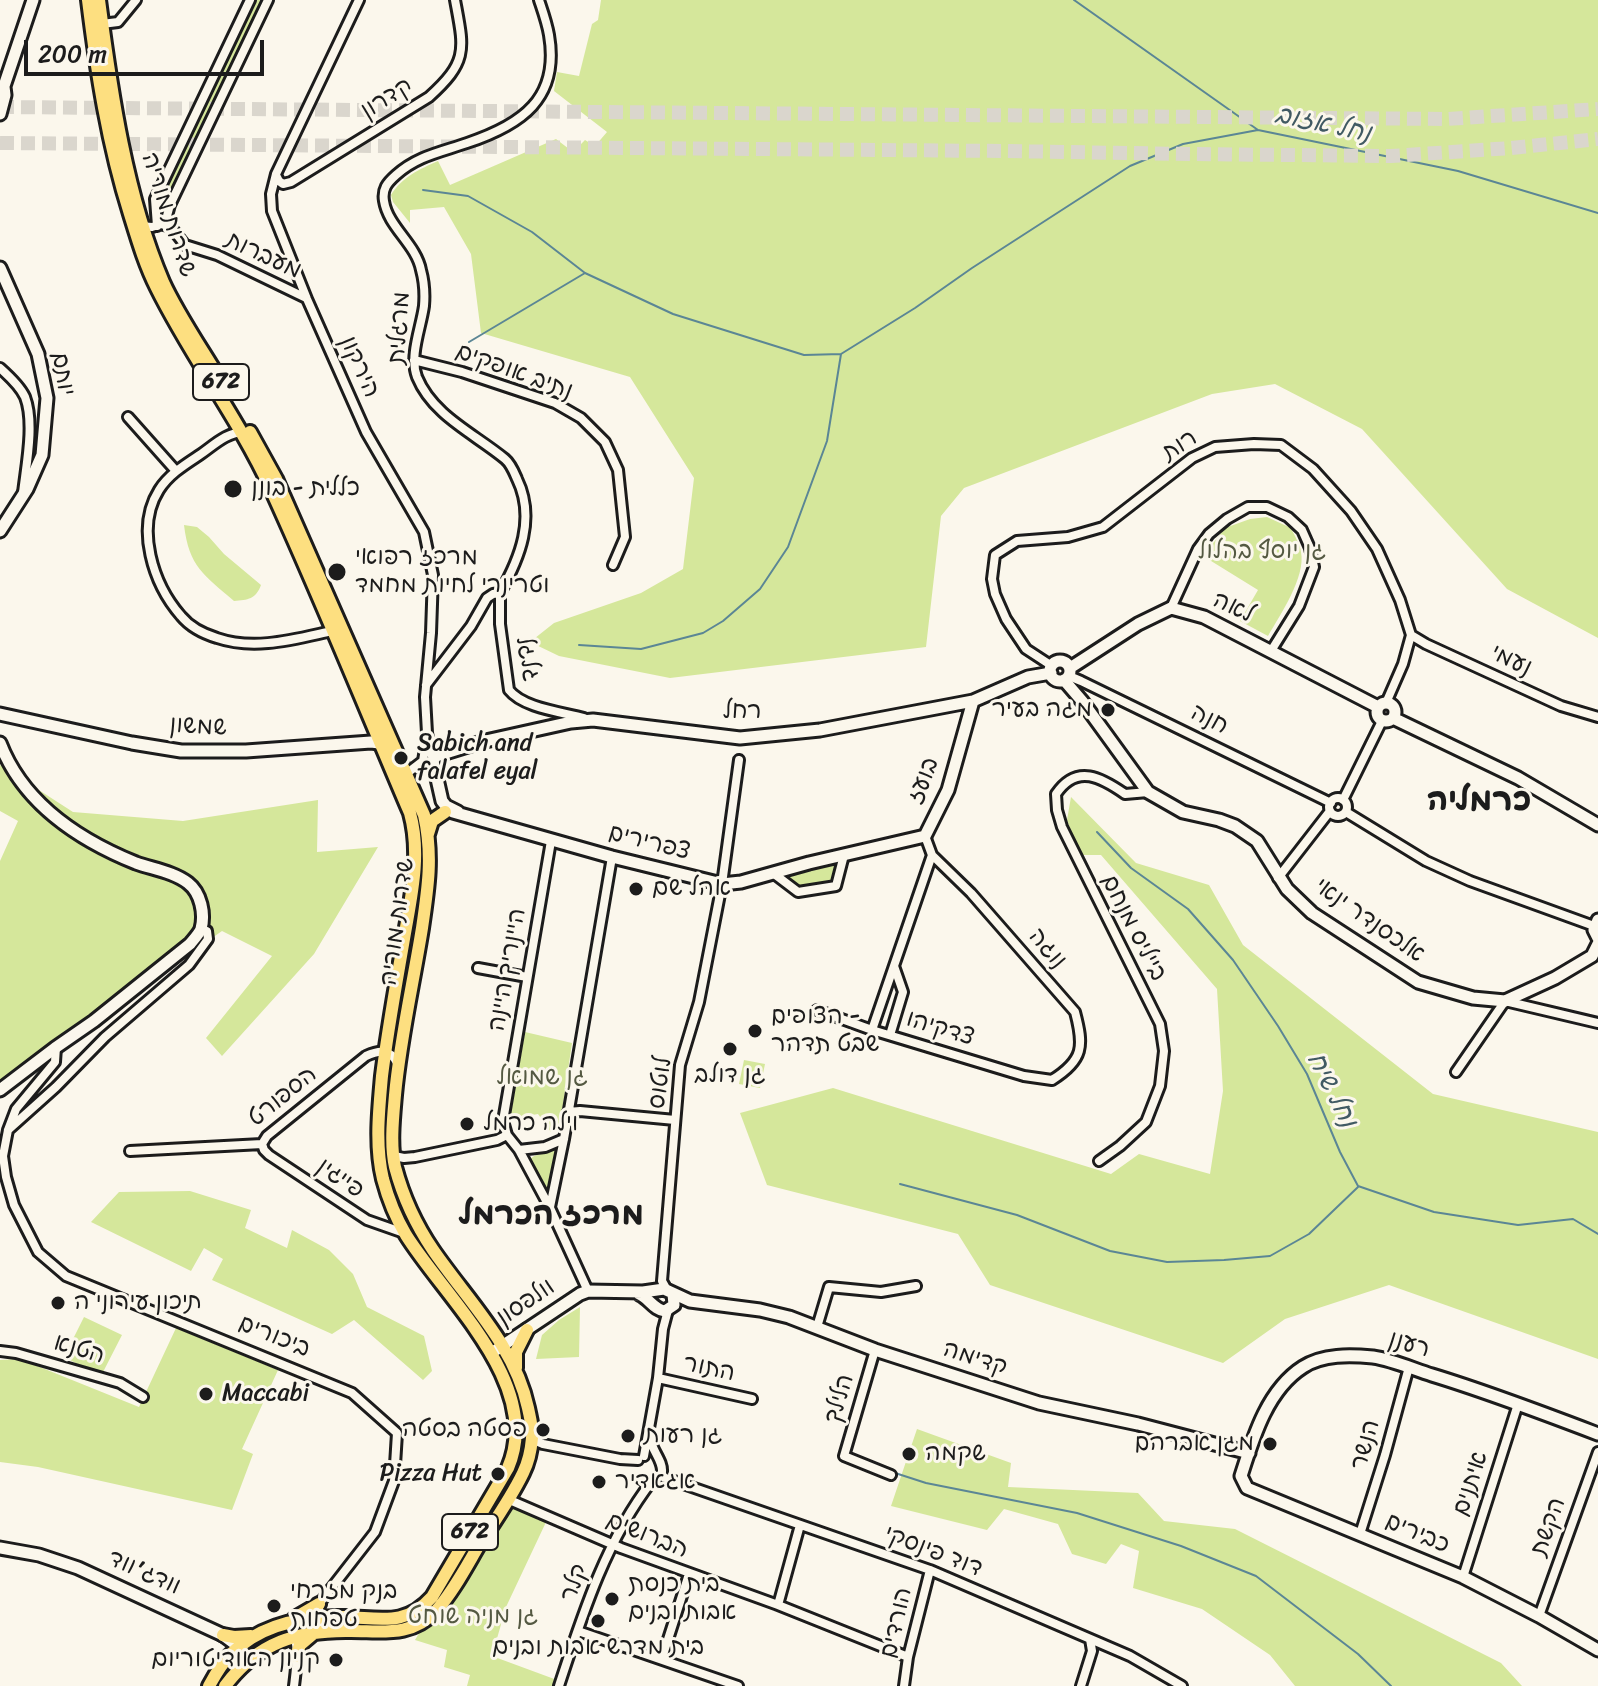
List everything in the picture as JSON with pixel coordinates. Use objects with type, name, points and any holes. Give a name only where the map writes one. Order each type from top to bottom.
[{"type":"main road","name":"שדרות מוריה","points":[[88,0],[110,140],[143,255],[157,287],[235,429],[270,486],[380,742],[428,834],[427,894],[398,1065],[394,1156],[404,1194],[422,1233],[502,1345],[516,1371],[526,1398],[532,1437],[523,1473],[436,1611],[408,1629],[330,1632],[295,1638]]},
{"type":"main road","name":"שדרות מוריה","points":[[99,0],[108,72],[136,200],[155,226],[153,256],[165,285],[276,479],[395,748],[418,811],[414,881],[385,1052],[379,1111],[379,1151],[386,1188],[405,1234],[490,1353],[504,1378],[510,1395],[516,1436],[512,1459],[432,1597],[418,1610],[396,1619],[318,1618]]},
{"type":"main road","points":[[428,834],[432,821],[451,812]]},
{"type":"main road","points":[[516,1371],[516,1352],[527,1330]]},
{"type":"main road","points":[[286,1623],[319,1604]]},
{"type":"main road","name":"672","points":[[209,1686],[225,1661],[239,1646],[255,1636],[286,1623],[318,1618]]},
{"type":"main road","points":[[296,1656],[300,1645],[313,1634]]},
{"type":"main road","points":[[223,1635],[255,1636]]},
{"type":"main road","name":"672","points":[[225,1686],[237,1670],[262,1650],[295,1638]]},
{"type":"street","points":[[0,114],[5,95],[2,89],[33,0]]},
{"type":"street","points":[[102,24],[118,22],[136,0]]},
{"type":"street","points":[[155,226],[156,197],[250,0]]},
{"type":"street","points":[[155,226],[170,205],[268,0]]},
{"type":"street","name":"הירקון","points":[[359,0],[276,174],[271,194],[272,211],[366,432],[424,532],[433,575],[425,707],[433,761]]},
{"type":"street","name":"קדרון","points":[[276,174],[283,184],[291,182],[429,97],[441,86],[451,76],[461,52],[462,38],[455,0]]},
{"type":"street","name":"מרגלית","points":[[426,685],[471,626],[487,598],[500,593],[514,568],[526,529],[523,492],[508,461],[464,430],[426,394],[416,374],[414,360],[424,304],[421,267],[387,211],[384,191],[387,183],[417,159],[492,133],[525,113],[540,99],[547,77],[550,49],[539,0]]},
{"type":"street","points":[[136,200],[156,197]]},
{"type":"street","name":"מעברות","points":[[131,217],[138,225],[171,227],[185,245],[217,255],[307,299]]},
{"type":"street","name":"יותם","points":[[0,268],[38,354],[47,398],[42,455],[23,496],[0,531]]},
{"type":"street","name":"נתיב אופקים","points":[[414,360],[462,372],[555,403],[581,418],[605,442],[618,470],[625,537],[613,565]]},
{"type":"street","points":[[0,368],[24,396],[27,409],[29,423],[23,496]]},
{"type":"street","points":[[128,417],[176,471]]},
{"type":"street","points":[[254,439],[235,429],[176,471],[159,490],[148,517],[149,549],[155,572],[181,617],[197,630],[218,639],[248,645],[281,642],[332,631]]},
{"type":"street","name":"רות","points":[[1051,670],[1026,649],[1006,619],[992,579],[995,555],[1017,541],[1068,537],[1103,527],[1192,458],[1215,447],[1281,445],[1313,469],[1351,511],[1377,549],[1400,600],[1411,635]]},
{"type":"street","points":[[1051,670],[1058,680],[1068,675],[1128,630],[1171,608],[1198,549],[1209,534],[1248,507],[1267,507],[1288,517],[1302,530],[1314,567],[1299,606],[1271,651]]},
{"type":"street","name":"גלגל","points":[[500,593],[507,684],[512,694],[526,703],[593,720]]},
{"type":"street","name":"לאה","points":[[1171,608],[1204,617],[1382,705]]},
{"type":"street","points":[[1411,635],[1403,664],[1377,715],[1518,778],[1598,825]]},
{"type":"street","name":"נעמי","points":[[1411,635],[1561,706],[1598,717]]},
{"type":"street","name":"רחל","points":[[433,761],[438,755],[481,742],[552,725],[593,720],[740,738],[820,730],[973,701],[1051,670]]},
{"type":"street","name":"אלכסנדר ינאי","points":[[1068,675],[1082,701],[1148,792],[1183,812],[1235,826],[1257,841],[1278,878],[1312,913],[1418,982],[1473,998],[1505,1001],[1598,1023]]},
{"type":"street","name":"חנה","points":[[1068,675],[1217,746],[1330,807]]},
{"type":"street","name":"בועז","points":[[932,855],[925,836],[948,790],[973,701]]},
{"type":"street","name":"שמשון","points":[[2,714],[181,751],[246,751],[380,742],[395,748]]},
{"type":"street","points":[[1343,800],[1388,719]]},
{"type":"street","points":[[406,774],[423,761],[427,733]]},
{"type":"street","points":[[0,743],[20,780],[54,817],[72,831],[106,851],[188,882],[199,898],[200,929],[207,931],[208,939],[189,965],[105,1037],[8,1130]]},
{"type":"street","name":"לוטוס","points":[[665,1300],[662,1281],[680,1065],[699,1002],[722,884],[739,760]]},
{"type":"street","points":[[433,761],[443,803],[451,812]]},
{"type":"street","name":"בייליס מנחם","points":[[1099,1161],[1146,1122],[1160,1086],[1164,1051],[1160,1024],[1062,827],[1056,794],[1069,780],[1085,775],[1104,779],[1125,794],[1148,792]]},
{"type":"street","points":[[418,811],[435,798],[438,788]]},
{"type":"street","points":[[1278,878],[1335,799],[1343,800]]},
{"type":"street","points":[[1343,800],[1346,812]]},
{"type":"street","points":[[1330,807],[1334,815],[1346,812]]},
{"type":"street","name":"צפרירים","points":[[418,811],[451,812],[722,884],[741,882],[925,836]]},
{"type":"street","points":[[1346,812],[1426,861],[1597,932],[1592,956],[1505,1001],[1456,1072]]},
{"type":"street","name":"היינריך היינה","points":[[507,1135],[504,1113],[551,841]]},
{"type":"street","points":[[773,873],[798,892],[836,886],[844,855]]},
{"type":"street","points":[[872,1030],[932,855]]},
{"type":"street","name":"נוגה","points":[[932,855],[971,893],[1075,1012],[1082,1036],[1077,1059],[1069,1070],[1052,1080]]},
{"type":"street","points":[[550,1208],[612,857]]},
{"type":"street","name":"ביכורים","points":[[200,929],[190,944],[94,1021],[56,1047],[55,1062],[16,1109],[3,1156],[6,1177],[14,1205],[38,1252],[66,1276],[352,1393],[397,1433],[394,1481],[375,1532],[319,1604]]},
{"type":"street","points":[[890,1035],[903,992],[894,965]]},
{"type":"street","points":[[478,968],[527,977]]},
{"type":"street","name":"צדקיהו","points":[[817,1010],[1024,1076],[1052,1080]]},
{"type":"street","points":[[0,1090],[56,1047]]},
{"type":"street","points":[[385,1052],[394,1056],[398,1065]]},
{"type":"street","name":"הספורט","points":[[130,1151],[262,1144],[264,1138],[359,1061],[372,1053],[385,1052]]},
{"type":"street","points":[[568,1112],[675,1120]]},
{"type":"street","points":[[394,1156],[415,1157],[497,1140],[507,1135],[519,1150],[550,1208],[588,1291]]},
{"type":"street","points":[[519,1150],[545,1147],[564,1139]]},
{"type":"street","name":"פייגין","points":[[262,1144],[269,1155],[367,1220],[405,1234]]},
{"type":"street","points":[[817,1327],[829,1287],[881,1292],[916,1286]]},
{"type":"street","name":"וולפסון","points":[[490,1353],[588,1291],[634,1292],[665,1300]]},
{"type":"street","points":[[649,1434],[662,1467],[656,1478],[641,1479],[636,1471],[649,1434],[665,1300]]},
{"type":"street","name":"קדימה","points":[[665,1300],[760,1310],[789,1317],[875,1350],[1039,1403],[1138,1424],[1249,1453]]},
{"type":"street","name":"הלילך","points":[[875,1350],[844,1456],[891,1475]]},
{"type":"street","name":"הטנא","points":[[0,1351],[120,1383],[143,1397]]},
{"type":"street","name":"רענן","points":[[1249,1453],[1279,1389],[1304,1366],[1324,1358],[1348,1355],[1377,1358],[1409,1367],[1598,1434]]},
{"type":"street","name":"הנשר","points":[[1360,1534],[1409,1367]]},
{"type":"street","name":"התור","points":[[658,1378],[752,1399]]},
{"type":"street","name":"איתנים","points":[[1463,1577],[1518,1404]]},
{"type":"street","points":[[532,1437],[543,1444],[620,1459],[656,1457]]},
{"type":"street","name":"הקשת","points":[[1539,1616],[1598,1452]]},
{"type":"street","name":"כבירים","points":[[1249,1453],[1241,1476],[1247,1488],[1463,1577],[1598,1650]]},
{"type":"street","name":"קלר","points":[[559,1686],[613,1545],[639,1498],[656,1478]]},
{"type":"street","name":"דוד פינסקי","points":[[656,1478],[930,1570],[1130,1656],[1182,1686]]},
{"type":"street","name":"קלר","points":[[639,1498],[641,1479]]},
{"type":"street","name":"הברושים","points":[[506,1501],[908,1657]]},
{"type":"street","points":[[778,1605],[800,1525]]},
{"type":"street","name":"וודג'ווד","points":[[1,1549],[39,1555],[78,1568],[223,1635],[239,1646]]},
{"type":"street","name":"הורדים","points":[[904,1686],[908,1657],[930,1570]]},
{"type":"street","points":[[662,1658],[689,1574]]},
{"type":"street","points":[[319,1604],[321,1628],[330,1632]]},
{"type":"street","points":[[286,1623],[292,1628],[295,1638],[294,1686]]},
{"type":"street","points":[[578,1631],[738,1686]]},
{"type":"street","points":[[1081,1686],[1092,1651],[1090,1639]]},
{"type":"street","points":[[237,1670],[243,1657],[239,1646]]},
{"type":"green space","points":[[254,0],[264,0],[167,202],[159,198]]},
{"type":"green space","points":[[601,0],[1598,0],[1598,638],[1507,589],[1362,429],[1275,384],[1212,394],[964,488],[941,516],[926,647],[670,678],[559,656],[530,642],[554,623],[641,593],[683,569],[694,478],[630,377],[481,333],[471,254],[444,207],[410,210],[410,223],[391,195],[406,178],[438,161],[450,185],[556,139],[573,152],[585,140],[595,146],[607,132],[554,91],[557,72],[579,76],[592,24],[598,20]]},
{"type":"green space","name":"גן יוסף בהלול","points":[[1267,517],[1291,528],[1302,562],[1291,596],[1268,636],[1240,621],[1258,590],[1203,556],[1225,528]]},
{"type":"green space","points":[[184,525],[197,527],[261,585],[257,593],[234,601],[214,584],[194,561]]},
{"type":"green space","points":[[0,765],[73,812],[183,821],[318,800],[317,852],[378,847],[314,954],[222,1056],[206,1038],[272,956],[222,931],[0,1087],[0,861],[18,821],[0,811]]},
{"type":"green space","points":[[1071,797],[1136,863],[1209,885],[1243,945],[1433,1094],[1598,1132],[1598,1359],[1389,1285],[1285,1319],[1223,1363],[990,1285],[958,1234],[767,1185],[740,1113],[833,1088],[1111,1174],[1139,1154],[1210,1174],[1223,1091],[1217,989],[1101,855],[1079,855],[1067,820]]},
{"type":"green space","points":[[835,865],[831,882],[799,886],[787,876]]},
{"type":"green space","name":"גן שמואל","points":[[525,1032],[572,1043],[560,1124],[551,1132],[538,1114],[510,1119]]},
{"type":"green space","points":[[744,1060],[765,1064],[760,1088],[739,1084]]},
{"type":"green space","points":[[555,1150],[557,1154],[554,1156],[549,1188],[545,1189],[530,1159]]},
{"type":"green space","points":[[190,1191],[251,1210],[245,1228],[287,1248],[292,1230],[329,1250],[353,1274],[367,1307],[424,1336],[432,1371],[423,1380],[354,1320],[332,1334],[212,1280],[223,1259],[204,1248],[191,1271],[91,1222],[119,1192]]},
{"type":"green space","points":[[580,1307],[579,1357],[536,1359],[542,1335]]},
{"type":"green space","points":[[84,1317],[122,1335],[101,1376],[64,1357]]},
{"type":"green space","points":[[176,1328],[278,1370],[242,1449],[253,1454],[232,1510],[38,1467],[0,1462],[0,1360],[20,1359],[139,1407]]},
{"type":"green space","points":[[917,1429],[1011,1463],[1008,1487],[1138,1493],[1164,1521],[1235,1529],[1501,1663],[1522,1686],[1295,1686],[1270,1655],[1202,1609],[1133,1588],[1139,1551],[1121,1544],[1106,1564],[1072,1554],[1058,1524],[1004,1509],[987,1530],[891,1506]]},
{"type":"green space","name":"גן מניה שוחט","points":[[512,1505],[547,1520],[506,1607],[492,1656],[557,1680],[556,1686],[467,1686],[470,1675],[444,1667],[447,1650],[415,1640],[429,1621],[457,1594],[506,1507]]},
{"type":"waterway","name":"נחל אזוב","points":[[1074,0],[1258,130],[1458,171],[1598,213]]},
{"type":"waterway","points":[[423,190],[468,196],[532,232],[585,273],[673,314],[804,355],[841,354],[1130,166],[1183,144],[1258,130]]},
{"type":"waterway","points":[[469,342],[585,273]]},
{"type":"waterway","points":[[579,645],[641,649],[703,633],[723,621],[760,589],[788,547],[827,441],[841,354]]},
{"type":"waterway","name":"נחל שיח","points":[[1097,832],[1131,868],[1188,909],[1233,960],[1307,1074],[1358,1186],[1434,1212],[1518,1225],[1573,1219],[1598,1234]]},
{"type":"waterway","points":[[900,1184],[1017,1215],[1110,1251],[1167,1262],[1270,1256],[1309,1234],[1358,1187]]},
{"type":"waterway","points":[[892,1472],[926,1483],[1077,1513],[1181,1546],[1256,1576],[1358,1654],[1391,1686]]},
{"type":"tunnel","points":[[0,107],[1447,119],[1598,109]]},
{"type":"tunnel","points":[[0,143],[1391,156],[1598,139]]},
{"type":"place","name":"כללית - בונן","points":[[233,489]]},
{"type":"place","name":"מרכז רפואי וטרינרי לחיות מחמד","points":[[337,572]]},
{"type":"place","name":"מגה בעיר","points":[[1108,710]]},
{"type":"place","name":"Sabich and falafel eyal","points":[[401,758]]},
{"type":"place","name":"אהל שם","points":[[636,889]]},
{"type":"place","name":"הצופים - שבט תדהר","points":[[755,1031]]},
{"type":"place","name":"גן דולב","points":[[730,1049]]},
{"type":"place","name":"וילה כרמל","points":[[467,1124]]},
{"type":"place","name":"תיכון עירוני ה","points":[[58,1303]]},
{"type":"place","name":"Maccabi","points":[[206,1394]]},
{"type":"place","name":"פסטה בסטה","points":[[543,1430]]},
{"type":"place","name":"גן רעות","points":[[628,1436]]},
{"type":"place","name":"מגן אברהם","points":[[1270,1444]]},
{"type":"place","name":"שקמה","points":[[909,1454]]},
{"type":"place","name":"Pizza Hut","points":[[498,1474]]},
{"type":"place","name":"אגאדיר","points":[[599,1482]]},
{"type":"place","name":"בית כנסת אבות ובנים","points":[[612,1599]]},
{"type":"place","name":"בנק מזרחי טפחות","points":[[274,1606]]},
{"type":"place","name":"בית מדרש אבות ובנים","points":[[598,1621]]},
{"type":"place","name":"קניון האודיטוריום","points":[[336,1660]]},
{"type":"district","name":"כרמליה","points":[[1479,802]]},
{"type":"district","name":"מרכז הכרמל","points":[[551,1216]]}]
